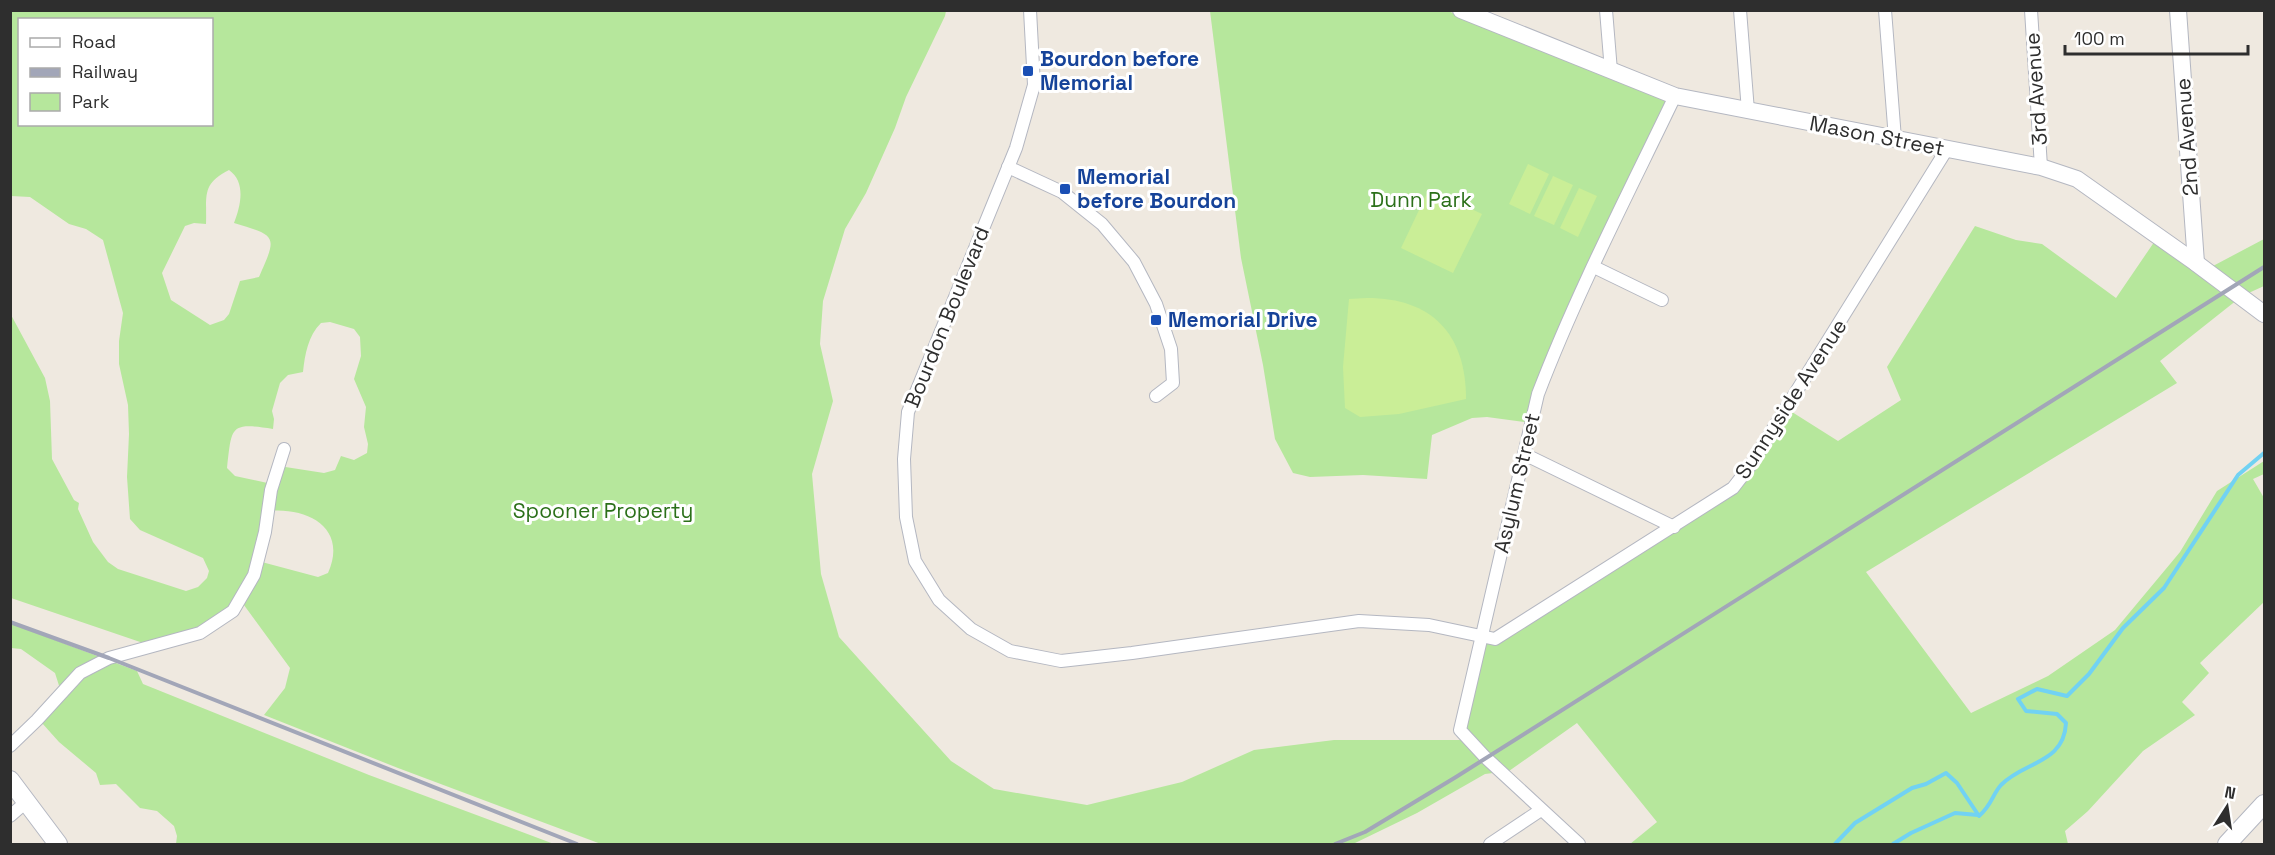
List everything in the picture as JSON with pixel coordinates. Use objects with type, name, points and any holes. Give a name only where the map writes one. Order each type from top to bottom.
[{"type":"main road","points":[[10,780],[58,844]]},
{"type":"main road","points":[[2227,844],[2265,804]]},
{"type":"street","name":"Bourdon Boulevard","points":[[1030,10],[1034,85],[1016,148],[908,412],[904,459],[906,517],[915,561],[939,600],[971,629],[1010,651],[1061,661],[1359,621],[1429,626],[1481,636]]},
{"type":"street","points":[[1606,10],[1611,71]]},
{"type":"street","points":[[1740,10],[1748,111]]},
{"type":"street","points":[[1885,10],[1895,139]]},
{"type":"street","name":"3rd Avenue","points":[[2031,10],[2041,167]]},
{"type":"street","name":"2nd Avenue","points":[[2178,10],[2196,263]]},
{"type":"street","name":"Mason Street","points":[[1471,12],[1675,96],[2041,167],[2077,179],[2265,314]]},
{"type":"street","name":"Asylum Street","points":[[1579,844],[1460,730],[1538,394],[1594,267],[1675,96]]},
{"type":"street","name":"Sunnyside Avenue","points":[[1481,636],[1495,639],[1733,489],[1750,466],[1947,149]]},
{"type":"street","points":[[1008,167],[1062,192],[1102,224],[1134,262],[1156,304],[1171,349],[1173,383],[1156,396]]},
{"type":"street","points":[[1594,267],[1662,300]]},
{"type":"street","points":[[10,746],[38,720],[80,673],[110,658],[200,633],[233,611],[254,575],[265,532],[271,490],[284,449]]},
{"type":"street","points":[[1524,454],[1674,527]]},
{"type":"street","points":[[10,816],[25,803]]},
{"type":"street","points":[[1490,844],[1541,810]]},
{"type":"green space","name":"Spooner Property","points":[[11,11],[946,11],[906,97],[866,193],[845,229],[823,301],[820,344],[833,401],[812,474],[821,574],[839,637],[951,761],[994,789],[1087,805],[1182,782],[1254,750],[1334,740],[1477,740],[1460,722],[1480,636],[1496,640],[1738,487],[1792,412],[1838,441],[1901,400],[1887,367],[1975,226],[2016,240],[2042,244],[2116,298],[2161,232],[2213,266],[2264,239],[2264,286],[2242,296],[2160,361],[2177,383],[1866,572],[1971,713],[2048,676],[2115,630],[2180,552],[2217,491],[2264,461],[2264,474],[2253,479],[2264,498],[2264,602],[2200,663],[2209,673],[2182,702],[2195,715],[2143,751],[2088,811],[2065,831],[2068,844],[1630,844],[1657,822],[1577,723],[1509,771],[1485,774],[1417,813],[1353,844],[601,844],[264,715],[285,688],[290,668],[241,601],[219,619],[168,639],[146,644],[11,598],[10,313],[45,378],[50,401],[52,459],[74,500],[79,503],[78,509],[93,542],[108,562],[118,569],[186,591],[198,587],[207,578],[209,571],[203,558],[140,530],[130,519],[127,477],[128,405],[119,364],[123,313],[103,240],[86,229],[69,224],[30,197],[11,196]],"holes":[[[229,170],[240,187],[239,209],[234,223],[266,235],[271,245],[259,277],[240,281],[229,314],[224,320],[210,325],[171,300],[162,273],[185,226],[194,223],[206,224],[207,192],[214,180]],[[330,322],[354,329],[360,337],[361,356],[354,379],[366,407],[364,427],[368,444],[367,453],[354,460],[341,456],[335,470],[324,473],[279,466],[272,484],[235,476],[227,468],[230,444],[235,430],[248,426],[273,429],[272,411],[280,383],[288,375],[303,372],[310,339],[321,323]],[[268,511],[297,513],[310,517],[320,524],[328,533],[333,544],[333,557],[328,573],[318,577],[258,561]]]},
{"type":"green space","name":"Dunn Park","points":[[1210,11],[1448,11],[1670,100],[1539,395],[1531,423],[1487,417],[1472,418],[1432,435],[1427,479],[1363,475],[1310,477],[1293,473],[1275,439],[1263,365],[1241,258]]},
{"type":"green space","points":[[1528,164],[1549,174],[1530,214],[1509,204]]},
{"type":"green space","points":[[1553,176],[1573,185],[1554,225],[1534,216]]},
{"type":"green space","points":[[1579,188],[1597,196],[1578,237],[1560,228]]},
{"type":"green space","points":[[1429,189],[1482,214],[1453,273],[1401,248]]},
{"type":"green space","points":[[1367,298],[1410,305],[1427,313],[1441,324],[1452,338],[1460,356],[1466,399],[1399,414],[1360,417],[1345,408],[1343,367],[1349,299]]},
{"type":"green space","points":[[10,623],[137,671],[143,684],[369,775],[554,844],[176,844],[177,836],[174,826],[157,811],[140,808],[116,784],[100,785],[96,773],[59,742],[42,723],[62,695],[55,673],[21,649],[11,648]]},
{"type":"waterway","points":[[1835,844],[1855,823],[1912,788],[1926,784],[1946,773],[1957,783],[1979,816],[1987,808],[2001,785],[2010,777],[2051,754],[2064,736],[2066,723],[2057,714],[2026,711],[2018,699],[2037,689],[2067,696],[2089,674],[2123,628],[2164,588],[2238,475],[2264,453]]},
{"type":"waterway","points":[[1893,844],[1955,813],[1978,815]]},
{"type":"railway","points":[[1335,844],[1365,832],[1456,777],[2264,267]]},
{"type":"railway","points":[[10,622],[109,658],[577,844]]},
{"type":"place","name":"Bourdon before Memorial","points":[[1028,71]]},
{"type":"place","name":"Memorial before Bourdon","points":[[1065,189]]},
{"type":"place","name":"Memorial Drive","points":[[1156,320]]}]
